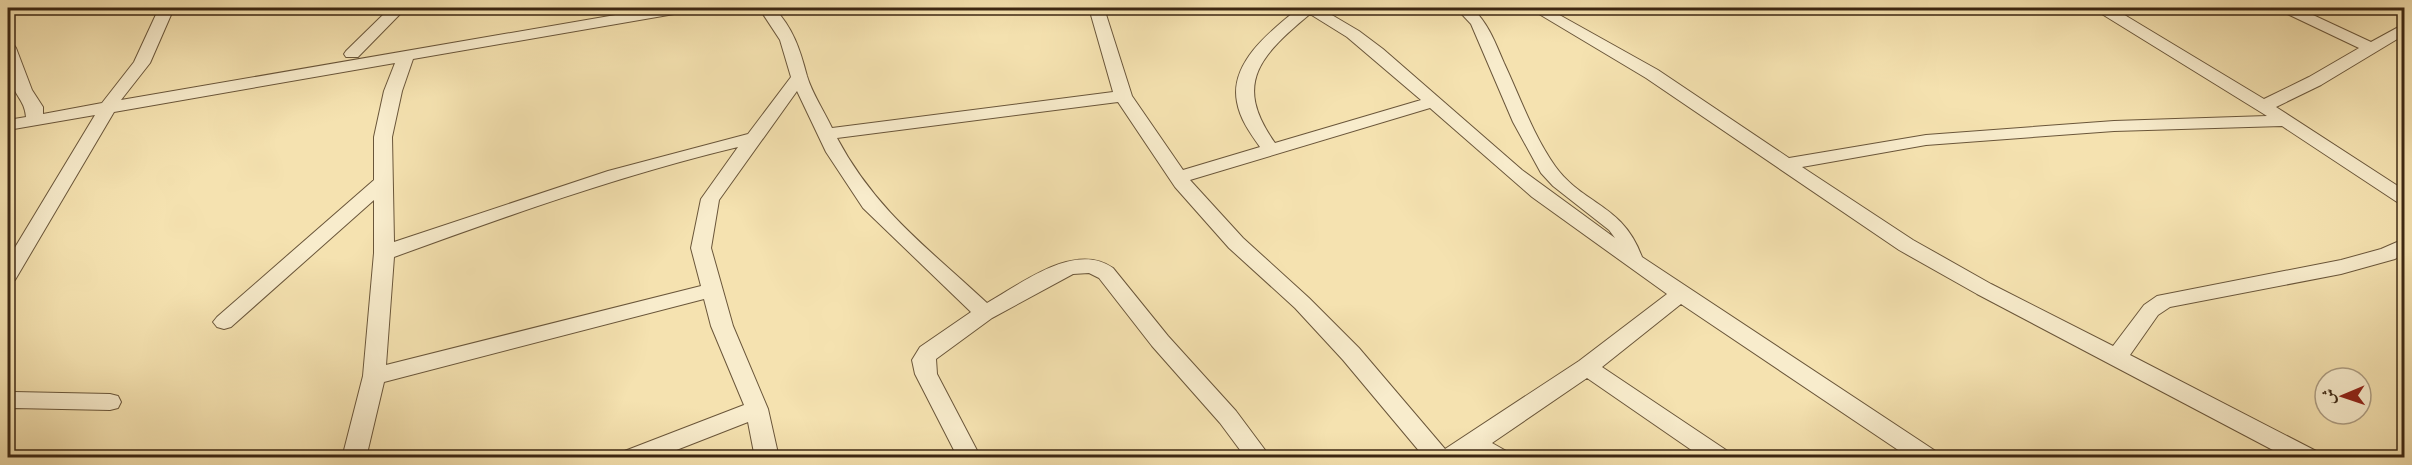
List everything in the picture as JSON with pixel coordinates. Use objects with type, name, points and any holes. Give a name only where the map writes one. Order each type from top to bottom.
[{"type":"street","points":[[8,275],[112,100],[142,63],[166,8]]},
{"type":"street","points":[[352,54],[398,8]]},
{"type":"street","points":[[112,100],[352,54],[616,8]]},
{"type":"street","points":[[8,112],[35,113],[406,56],[680,8]]},
{"type":"street","points":[[766,8],[779,21],[783,29],[797,61],[800,77],[826,134],[865,196],[883,218],[985,313]]},
{"type":"street","points":[[1097,8],[1123,96],[1178,177],[1236,243],[1302,303],[1351,354],[1439,458]]},
{"type":"street","points":[[1270,148],[1249,117],[1245,105],[1245,84],[1252,65],[1268,41],[1309,8],[1352,33],[1497,160],[1634,262],[1929,458]]},
{"type":"street","points":[[1464,8],[1478,22],[1522,122],[1548,169],[1560,182],[1616,226],[1626,239],[1634,262]]},
{"type":"street","points":[[1537,8],[1652,74],[1906,245],[1984,289],[2118,356],[2310,458]]},
{"type":"street","points":[[2287,8],[2370,48]]},
{"type":"street","points":[[2115,10],[2404,198]]},
{"type":"street","points":[[2263,106],[2315,81],[2404,29]]},
{"type":"street","points":[[8,48],[15,91],[35,113]]},
{"type":"street","points":[[354,458],[374,376],[384,253],[384,137],[393,91],[406,56]]},
{"type":"street","points":[[767,458],[757,409],[722,326],[701,248],[710,200],[800,77]]},
{"type":"street","points":[[826,134],[1123,96]]},
{"type":"street","points":[[1178,177],[1431,102]]},
{"type":"street","points":[[8,125],[35,113]]},
{"type":"street","points":[[1784,164],[1937,139],[2114,126],[2286,122]]},
{"type":"street","points":[[384,253],[526,201],[669,158],[756,138]]},
{"type":"street","points":[[224,322],[384,181]]},
{"type":"street","points":[[2118,356],[2151,310],[2164,301],[2341,267],[2388,254],[2404,245]]},
{"type":"street","points":[[970,458],[926,374],[923,360],[928,353],[985,313],[1069,267],[1099,267],[1106,273],[1260,458]]},
{"type":"street","points":[[374,376],[712,290]]},
{"type":"street","points":[[1449,458],[1587,367],[1680,294]]},
{"type":"street","points":[[1587,367],[1721,458]]},
{"type":"street","points":[[8,402],[31,400],[110,402]]},
{"type":"street","points":[[630,458],[757,409]]},
{"type":"street","points":[[1473,444],[1500,458]]}]
